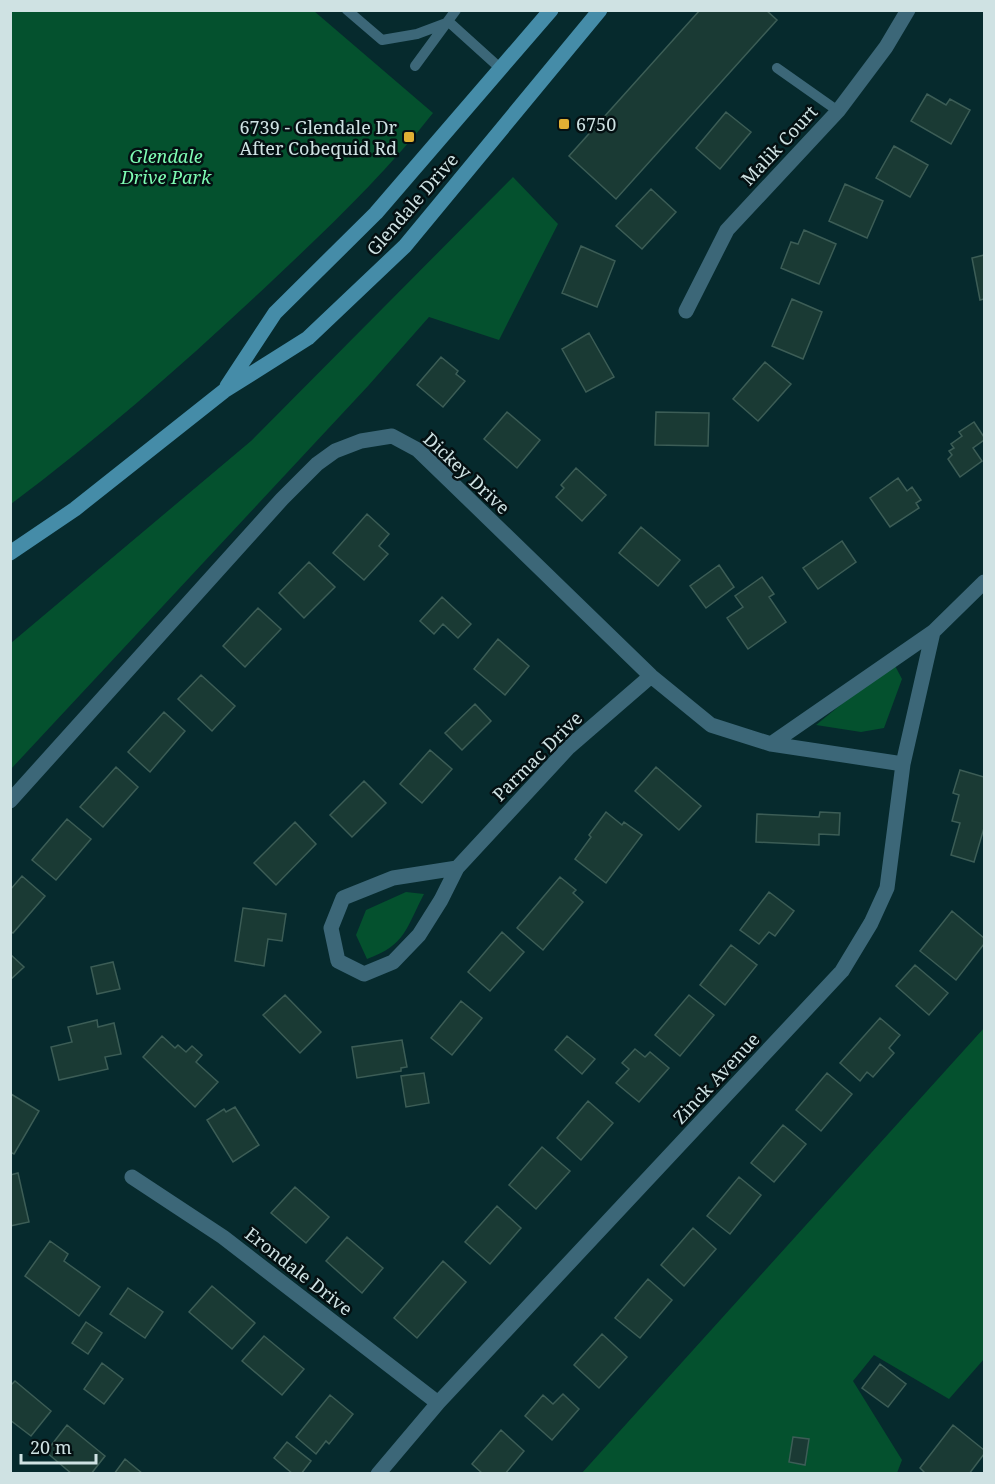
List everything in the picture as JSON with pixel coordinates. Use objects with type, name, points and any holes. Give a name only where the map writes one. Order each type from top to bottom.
[{"type":"main road","name":"Glendale Drive","points":[[224,391],[275,313],[376,213],[551,10]]},
{"type":"main road","name":"Glendale Drive","points":[[10,553],[75,509],[224,391],[308,338],[405,246],[600,10]]},
{"type":"street","name":"Malik Court","points":[[686,311],[727,230],[771,180],[838,111],[886,47],[908,10]]},
{"type":"street","name":"Dickey Drive","points":[[10,801],[282,499],[317,465],[335,451],[362,441],[392,436],[418,450],[651,676],[711,725],[771,744],[903,764]]},
{"type":"street","points":[[771,744],[933,632],[984,582]]},
{"type":"street","name":"Zinck Avenue","points":[[378,1473],[438,1403],[842,971],[871,923],[887,888],[903,764],[933,632]]},
{"type":"street","name":"Parmac Drive","points":[[457,868],[393,879],[343,898],[331,928],[338,961],[364,974],[393,962],[419,935],[441,900],[457,868],[569,747],[651,676]]},
{"type":"street","name":"Erondale Drive","points":[[132,1177],[223,1237],[438,1403]]},
{"type":"lane","points":[[347,10],[382,40],[417,34],[449,22]]},
{"type":"lane","points":[[415,66],[456,10]]},
{"type":"lane","points":[[449,22],[501,69]]},
{"type":"lane","points":[[777,68],[838,111]]},
{"type":"green space","name":"Glendale Drive Park","points":[[11,10],[314,11],[433,113],[356,200],[241,309],[112,424],[11,504]]},
{"type":"green space","points":[[513,177],[558,224],[499,340],[429,317],[368,386],[11,769],[11,643],[251,441]]},
{"type":"green space","points":[[893,662],[902,679],[884,728],[861,732],[816,725]]},
{"type":"green space","points":[[406,892],[424,894],[408,926],[390,948],[367,959],[356,935],[366,910]]},
{"type":"green space","points":[[984,1028],[984,1359],[949,1399],[874,1355],[853,1381],[902,1460],[897,1473],[581,1474]]},
{"type":"building","points":[[700,10],[766,10],[777,20],[616,199],[569,156]]},
{"type":"building","points":[[927,94],[946,105],[950,99],[970,110],[951,144],[911,121]]},
{"type":"building","points":[[726,112],[751,132],[720,169],[696,148]]},
{"type":"building","points":[[894,146],[928,165],[910,197],[876,178]]},
{"type":"building","points":[[845,184],[883,201],[867,238],[829,221]]},
{"type":"building","points":[[651,189],[676,212],[642,249],[616,226]]},
{"type":"building","points":[[804,230],[836,244],[819,284],[781,268],[791,242],[798,244]]},
{"type":"building","points":[[581,246],[615,261],[597,307],[562,293]]},
{"type":"building","points":[[984,255],[984,299],[980,300],[972,258]]},
{"type":"building","points":[[792,299],[822,312],[803,359],[772,346]]},
{"type":"building","points":[[589,333],[614,377],[586,392],[562,349]]},
{"type":"building","points":[[441,357],[458,371],[456,374],[465,381],[443,407],[417,385]]},
{"type":"building","points":[[765,362],[791,384],[758,421],[733,399]]},
{"type":"building","points":[[507,412],[540,440],[517,468],[484,439]]},
{"type":"building","points":[[656,412],[709,413],[708,446],[655,445]]},
{"type":"building","points":[[974,422],[984,437],[984,440],[973,448],[982,461],[960,477],[948,459],[952,455],[949,451],[954,448],[951,444],[962,436],[959,432]]},
{"type":"building","points":[[576,468],[606,495],[582,521],[556,497],[564,488],[561,485]]},
{"type":"building","points":[[898,478],[907,491],[912,487],[921,500],[916,503],[919,508],[890,527],[870,498]]},
{"type":"building","points":[[367,514],[389,534],[379,546],[388,554],[364,580],[333,553]]},
{"type":"building","points":[[641,527],[680,560],[658,586],[619,553]]},
{"type":"building","points":[[842,541],[856,562],[818,589],[803,568]]},
{"type":"building","points":[[309,562],[335,587],[304,618],[279,593]]},
{"type":"building","points":[[719,565],[734,587],[706,608],[690,586]]},
{"type":"building","points":[[762,577],[774,594],[769,597],[786,622],[748,649],[727,618],[743,607],[735,596]]},
{"type":"building","points":[[442,597],[471,624],[458,638],[443,624],[434,634],[420,621]]},
{"type":"building","points":[[258,608],[281,629],[245,667],[223,646]]},
{"type":"building","points":[[498,639],[529,666],[505,695],[474,669]]},
{"type":"building","points":[[201,675],[235,706],[212,731],[178,699]]},
{"type":"building","points":[[475,704],[491,721],[462,750],[445,733]]},
{"type":"building","points":[[164,712],[185,731],[150,772],[128,752]]},
{"type":"building","points":[[430,750],[452,769],[422,803],[400,784]]},
{"type":"building","points":[[116,767],[138,787],[103,827],[80,807]]},
{"type":"building","points":[[656,767],[701,806],[679,830],[635,791]]},
{"type":"building","points":[[960,770],[984,777],[984,828],[974,862],[951,855],[960,823],[952,821],[959,795],[953,793]]},
{"type":"building","points":[[364,781],[386,803],[352,837],[330,815]]},
{"type":"building","points":[[606,812],[622,825],[624,822],[642,835],[606,883],[575,859]]},
{"type":"building","points":[[820,812],[840,813],[839,835],[819,834],[819,845],[756,842],[757,814],[819,817]]},
{"type":"building","points":[[67,819],[91,839],[56,880],[32,860]]},
{"type":"building","points":[[295,822],[316,844],[276,885],[254,863]]},
{"type":"building","points":[[22,876],[45,896],[13,933],[10,931],[10,890]]},
{"type":"building","points":[[560,877],[576,890],[573,893],[583,902],[543,950],[517,928]]},
{"type":"building","points":[[769,892],[794,911],[775,936],[769,932],[759,944],[740,930]]},
{"type":"building","points":[[243,908],[286,914],[282,941],[268,939],[264,966],[235,961]]},
{"type":"building","points":[[952,911],[984,938],[984,944],[956,980],[920,951]]},
{"type":"building","points":[[502,932],[524,952],[490,991],[468,972]]},
{"type":"building","points":[[731,945],[757,965],[725,1005],[700,985]]},
{"type":"building","points":[[10,954],[24,967],[10,980]]},
{"type":"building","points":[[113,962],[120,989],[97,994],[91,967]]},
{"type":"building","points":[[915,965],[948,993],[929,1015],[896,986]]},
{"type":"building","points":[[285,995],[321,1032],[300,1053],[263,1015]]},
{"type":"building","points":[[689,995],[714,1015],[680,1056],[655,1035]]},
{"type":"building","points":[[461,1001],[482,1018],[452,1055],[431,1038]]},
{"type":"building","points":[[880,1018],[900,1035],[889,1048],[894,1053],[873,1077],[867,1072],[860,1081],[840,1063]]},
{"type":"building","points":[[97,1020],[98,1027],[114,1023],[121,1054],[105,1057],[108,1069],[59,1080],[51,1047],[72,1042],[68,1027]]},
{"type":"building","points":[[162,1036],[175,1048],[178,1045],[186,1052],[192,1046],[202,1055],[196,1062],[218,1082],[195,1107],[143,1057]]},
{"type":"building","points":[[567,1036],[595,1059],[582,1074],[555,1050]]},
{"type":"building","points":[[402,1040],[407,1067],[401,1068],[401,1071],[357,1078],[352,1047]]},
{"type":"building","points":[[635,1049],[645,1057],[650,1052],[669,1068],[639,1102],[616,1083],[629,1069],[622,1063]]},
{"type":"building","points":[[424,1073],[429,1103],[406,1107],[401,1076]]},
{"type":"building","points":[[827,1073],[852,1094],[821,1131],[796,1110]]},
{"type":"building","points":[[11,1094],[39,1111],[14,1154],[10,1152]]},
{"type":"building","points":[[588,1101],[613,1123],[581,1160],[557,1138]]},
{"type":"building","points":[[235,1107],[259,1145],[233,1162],[207,1120],[224,1109],[226,1112]]},
{"type":"building","points":[[783,1125],[806,1144],[774,1182],[751,1163]]},
{"type":"building","points":[[542,1147],[570,1171],[536,1209],[509,1185]]},
{"type":"building","points":[[18,1173],[29,1222],[10,1226],[10,1175]]},
{"type":"building","points":[[739,1177],[761,1195],[730,1234],[707,1216]]},
{"type":"building","points":[[295,1187],[329,1217],[306,1243],[271,1213]]},
{"type":"building","points":[[497,1206],[521,1228],[490,1264],[465,1242]]},
{"type":"building","points":[[693,1228],[716,1249],[684,1286],[661,1265]]},
{"type":"building","points":[[347,1237],[383,1268],[362,1293],[326,1261]]},
{"type":"building","points":[[50,1241],[68,1254],[64,1261],[100,1287],[79,1316],[25,1276]]},
{"type":"building","points":[[443,1261],[466,1282],[417,1338],[394,1318]]},
{"type":"building","points":[[648,1279],[672,1300],[640,1338],[615,1318]]},
{"type":"building","points":[[212,1286],[255,1323],[232,1349],[189,1312]]},
{"type":"building","points":[[128,1288],[163,1312],[145,1338],[110,1314]]},
{"type":"building","points":[[86,1322],[102,1333],[88,1354],[72,1343]]},
{"type":"building","points":[[602,1334],[627,1357],[599,1388],[574,1365]]},
{"type":"building","points":[[264,1336],[304,1369],[282,1395],[242,1361]]},
{"type":"building","points":[[102,1363],[123,1379],[104,1404],[84,1389]]},
{"type":"building","points":[[880,1364],[906,1384],[888,1407],[862,1388]]},
{"type":"building","points":[[15,1381],[51,1411],[31,1436],[10,1420],[10,1386]]},
{"type":"building","points":[[563,1394],[579,1409],[552,1440],[525,1416],[543,1395],[553,1404]]},
{"type":"building","points":[[330,1395],[353,1414],[329,1444],[326,1441],[316,1454],[296,1437]]},
{"type":"building","points":[[67,1425],[105,1456],[91,1474],[72,1474],[46,1452]]},
{"type":"building","points":[[953,1425],[984,1450],[984,1454],[969,1474],[926,1474],[920,1468]]},
{"type":"building","points":[[501,1430],[524,1451],[505,1474],[483,1474],[472,1464]]},
{"type":"building","points":[[793,1437],[809,1439],[805,1465],[789,1462]]},
{"type":"building","points":[[287,1442],[311,1461],[301,1474],[293,1474],[274,1458]]},
{"type":"building","points":[[125,1459],[143,1474],[114,1474]]},
{"type":"place","name":"6750","points":[[564,124]]},
{"type":"place","name":"6739 - Glendale Dr After Cobequid Rd","points":[[409,137]]}]
